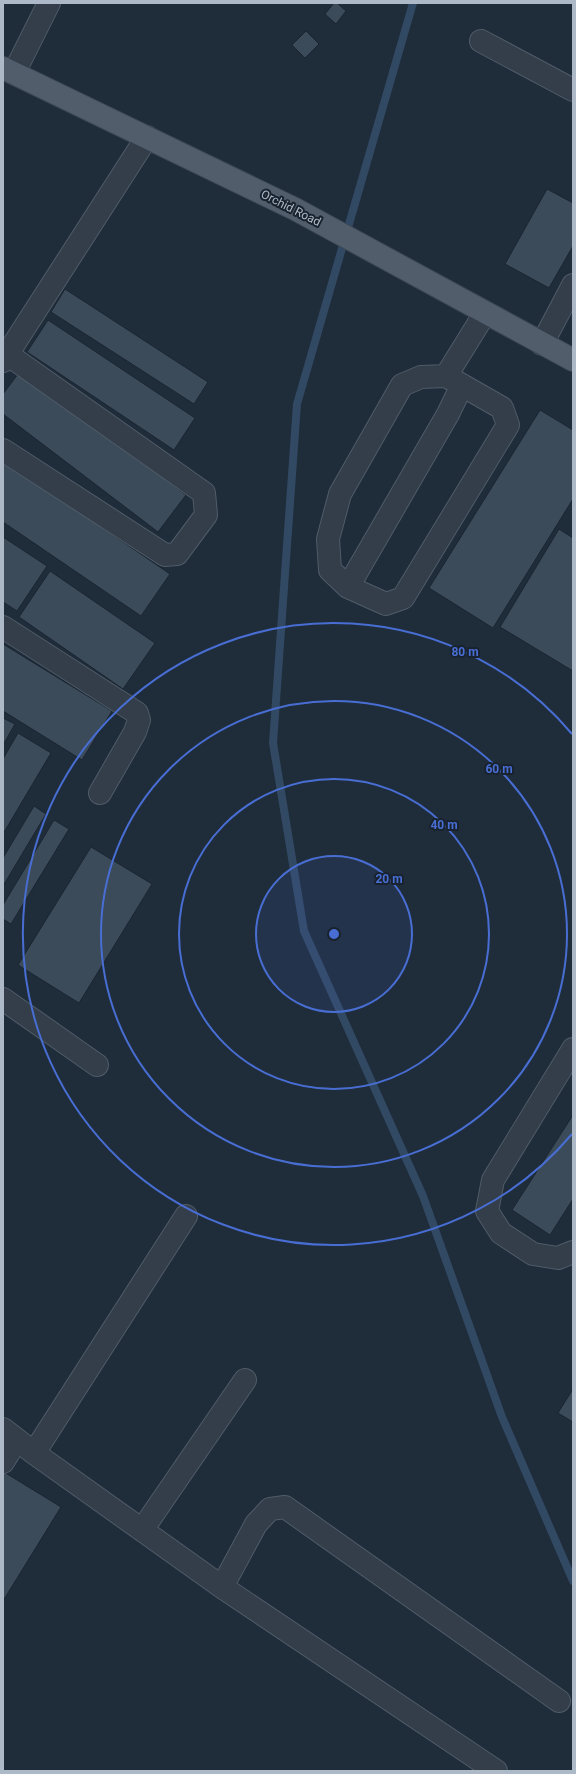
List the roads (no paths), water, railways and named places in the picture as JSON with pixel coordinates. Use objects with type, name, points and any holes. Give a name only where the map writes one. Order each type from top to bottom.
[{"type":"main road","name":"Orchid Road","points":[[8,70],[295,209],[379,256],[573,360]]},
{"type":"street","points":[[8,70],[49,3]]},
{"type":"street","points":[[481,41],[573,90]]},
{"type":"street","points":[[3,450],[164,555],[177,554],[206,515],[204,492],[5,358],[147,137]]},
{"type":"street","points":[[542,344],[573,285]]},
{"type":"street","points":[[348,587],[448,414],[454,381],[486,313]]},
{"type":"street","points":[[421,377],[454,381],[502,408],[508,425],[403,598],[386,604],[348,587],[330,570],[328,538],[340,494],[402,385],[421,377]]},
{"type":"street","points":[[3,627],[137,713],[139,720],[135,732],[100,793]]},
{"type":"street","points":[[3,999],[97,1064]]},
{"type":"street","points":[[573,1049],[492,1180],[487,1211],[501,1233],[533,1254],[558,1258],[573,1252]]},
{"type":"street","points":[[34,1453],[186,1216]]},
{"type":"street","points":[[142,1530],[245,1380]]},
{"type":"street","points":[[3,1462],[10,1435],[222,1587],[496,1771]]},
{"type":"street","points":[[222,1587],[256,1524],[270,1509],[285,1507],[559,1701]]},
{"type":"waterway","points":[[413,3],[297,404],[273,743],[304,931],[423,1196],[502,1417],[573,1581]]}]
